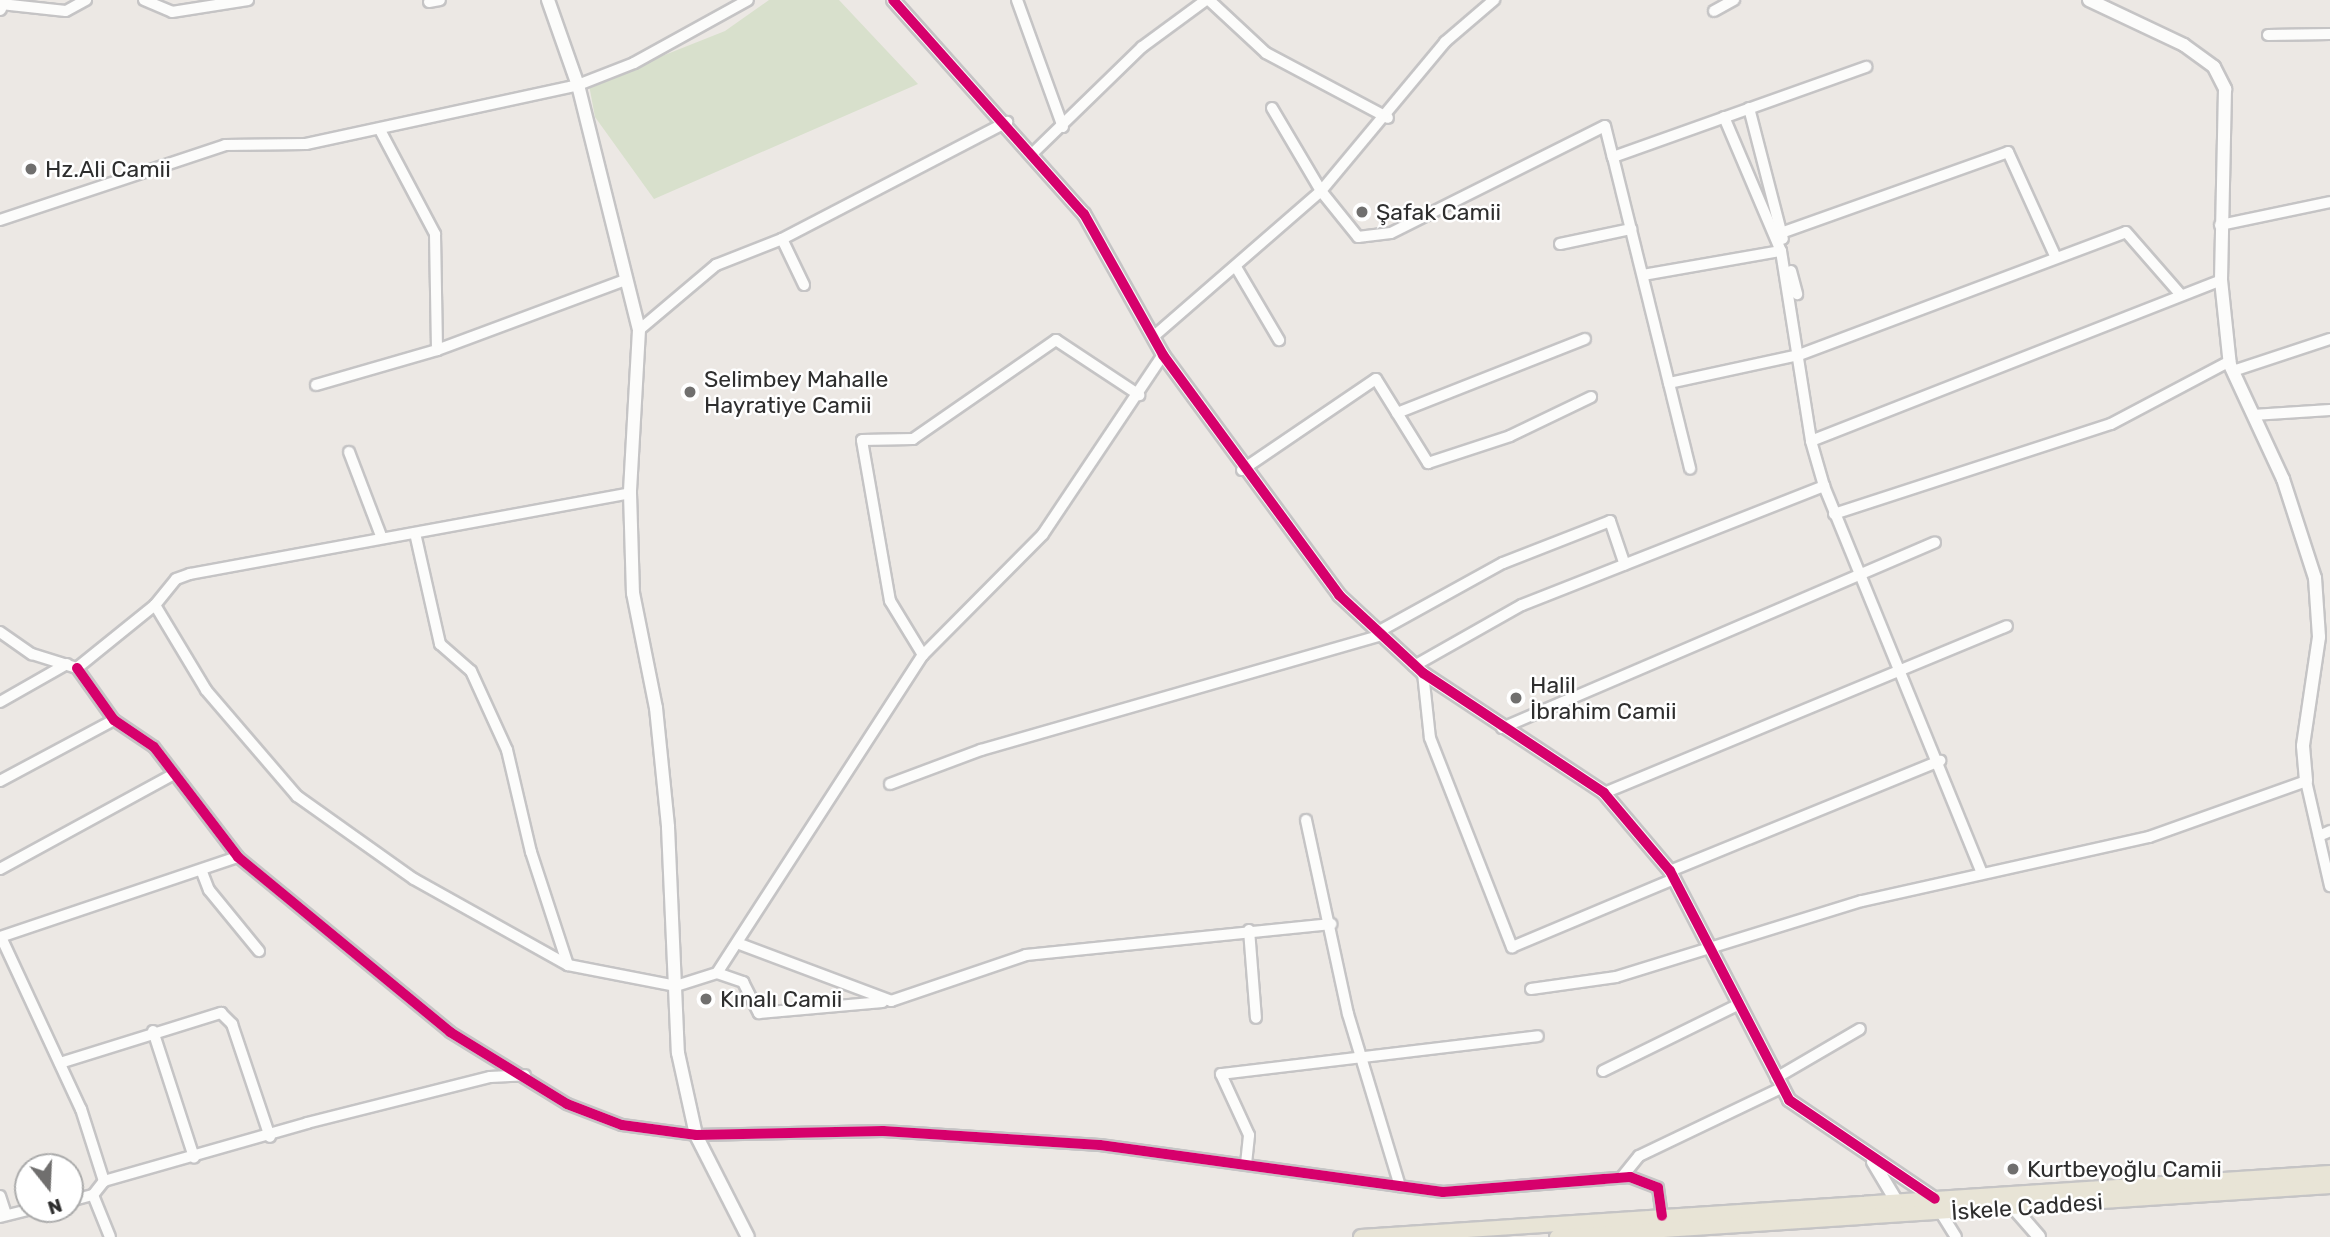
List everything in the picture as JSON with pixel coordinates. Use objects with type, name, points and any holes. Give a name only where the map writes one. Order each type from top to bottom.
[{"type":"main road","points":[[1361,1237],[1675,1224],[1898,1202],[1938,1206],[2330,1173]]},
{"type":"main road","name":"İskele Caddesi","points":[[1557,1237],[1675,1224],[1938,1206],[2014,1208],[2330,1186]]},
{"type":"street","points":[[0,9],[1,2],[66,11],[86,0]]},
{"type":"street","points":[[144,0],[172,12],[246,1]]},
{"type":"street","points":[[429,2],[440,0]]},
{"type":"street","points":[[548,0],[578,85],[623,281],[639,330],[630,493],[633,593],[656,708],[668,827],[678,1053],[696,1135],[748,1237]]},
{"type":"street","points":[[0,220],[225,145],[306,144],[578,85],[634,63],[748,0]]},
{"type":"street","points":[[893,0],[1008,121],[1084,214],[1163,355],[1242,470],[1378,635],[1419,669],[1502,728],[1604,793],[1672,875],[1778,1083],[1873,1161],[1938,1206],[1956,1237]]},
{"type":"street","points":[[1017,0],[1063,127]]},
{"type":"street","points":[[1033,153],[1063,127],[1142,47],[1208,0],[1266,53],[1388,117]]},
{"type":"street","points":[[1153,337],[1237,267],[1321,191],[1388,117],[1445,42],[1494,0]]},
{"type":"street","points":[[1714,11],[1734,0]]},
{"type":"street","points":[[2089,0],[2184,45],[2221,78],[2221,280],[2231,366],[2283,479],[2315,579],[2319,636],[2303,746],[2306,781],[2330,886]]},
{"type":"street","points":[[2268,35],[2330,34]]},
{"type":"street","points":[[1613,157],[1866,67]]},
{"type":"street","points":[[1272,108],[1321,191],[1358,237],[1391,233],[1605,126],[1690,469]]},
{"type":"street","points":[[1749,108],[1797,294]]},
{"type":"street","points":[[1724,117],[1781,251],[1811,441],[1824,486],[1940,761],[1981,871]]},
{"type":"street","points":[[639,330],[716,265],[782,239],[1008,121]]},
{"type":"street","points":[[380,130],[435,234],[437,350]]},
{"type":"street","points":[[1781,233],[2008,152],[2056,258]]},
{"type":"street","points":[[2220,225],[2330,202]]},
{"type":"street","points":[[1560,244],[1631,229]]},
{"type":"street","points":[[1669,383],[1799,355],[2126,232],[2180,294]]},
{"type":"street","points":[[782,239],[804,285]]},
{"type":"street","points":[[1643,275],[1781,251]]},
{"type":"street","points":[[1237,267],[1279,340]]},
{"type":"street","points":[[1811,441],[2221,280]]},
{"type":"street","points":[[316,385],[437,350],[623,281]]},
{"type":"street","points":[[1397,413],[1585,339]]},
{"type":"street","points":[[1834,514],[2100,428],[2231,366],[2330,339]]},
{"type":"street","points":[[923,655],[890,601],[862,440],[913,439],[1056,340],[1139,395]]},
{"type":"street","points":[[717,973],[923,655],[1043,534],[1139,395],[1163,355]]},
{"type":"street","points":[[1242,470],[1376,379],[1428,463],[1510,436],[1591,397]]},
{"type":"street","points":[[2253,415],[2330,410]]},
{"type":"street","points":[[349,452],[381,536]]},
{"type":"street","points":[[1419,669],[1522,605],[1824,486]]},
{"type":"street","points":[[0,702],[72,666],[155,605],[176,579],[190,574],[381,536],[415,533],[630,493]]},
{"type":"street","points":[[890,784],[981,750],[1378,635],[1503,563],[1610,521],[1625,565]]},
{"type":"street","points":[[415,533],[440,644],[471,671],[508,750],[531,852],[568,965]]},
{"type":"street","points":[[1502,728],[1935,542]]},
{"type":"street","points":[[155,605],[206,690],[297,796],[414,879],[568,965],[676,986],[717,973],[743,982],[759,1013],[891,1001],[1026,955],[1249,930],[1331,924]]},
{"type":"street","points":[[1604,793],[2007,626]]},
{"type":"street","points":[[0,632],[32,654],[72,666],[114,720],[154,747],[238,858],[450,1032],[526,1075],[566,1104],[622,1125],[696,1135],[883,1131],[1100,1145],[1400,1186],[1469,1191],[1622,1177],[1652,1182],[1675,1224]]},
{"type":"street","points":[[1419,669],[1430,738],[1511,947],[1940,761]]},
{"type":"street","points":[[0,781],[114,720]]},
{"type":"street","points":[[0,869],[174,774]]},
{"type":"street","points":[[1531,989],[1616,977],[1709,944],[1981,871],[2149,837],[2306,781]]},
{"type":"street","points":[[1306,820],[1360,1058],[1400,1186]]},
{"type":"street","points":[[2319,836],[2330,831]]},
{"type":"street","points":[[104,1181],[60,1063],[1,937],[238,858]]},
{"type":"street","points":[[202,872],[209,890],[259,951]]},
{"type":"street","points":[[1249,930],[1256,1018]]},
{"type":"street","points":[[737,943],[891,1001]]},
{"type":"street","points":[[1603,1071],[1739,1004]]},
{"type":"street","points":[[60,1063],[208,1014],[226,1016],[270,1137]]},
{"type":"street","points":[[1622,1177],[1639,1156],[1778,1083],[1860,1029]]},
{"type":"street","points":[[153,1031],[194,1157]]},
{"type":"street","points":[[1246,1164],[1249,1135],[1221,1074],[1538,1036]]},
{"type":"street","points":[[84,1197],[93,1195],[104,1181],[490,1077],[526,1075]]},
{"type":"street","points":[[1873,1161],[1898,1202]]},
{"type":"street","points":[[93,1195],[110,1237]]},
{"type":"street","points":[[0,1196],[3,1216]]},
{"type":"street","points":[[2014,1208],[2039,1237]]},
{"type":"green space","points":[[769,0],[839,0],[918,84],[654,199],[595,117],[589,85],[725,31]]},
{"type":"cycle path","points":[[893,0],[1084,214],[1163,355],[1339,595],[1423,673],[1604,793],[1670,871],[1789,1100],[1935,1199]]},
{"type":"cycle path","points":[[77,668],[114,720],[154,747],[238,857],[450,1032],[567,1104],[622,1125],[696,1135],[883,1131],[1100,1145],[1443,1192],[1630,1177],[1658,1188],[1662,1216]]},
{"type":"place","name":"Hz.Ali Camii","points":[[31,169]]},
{"type":"place","name":"Şafak Camii","points":[[1362,212]]},
{"type":"place","name":"Selimbey Mahalle Hayratiye Camii","points":[[690,392]]},
{"type":"place","name":"Halil İbrahim Camii","points":[[1516,698]]},
{"type":"place","name":"Kınalı Camii","points":[[706,999]]},
{"type":"place","name":"Kurtbeyoğlu Camii","points":[[2013,1169]]}]
